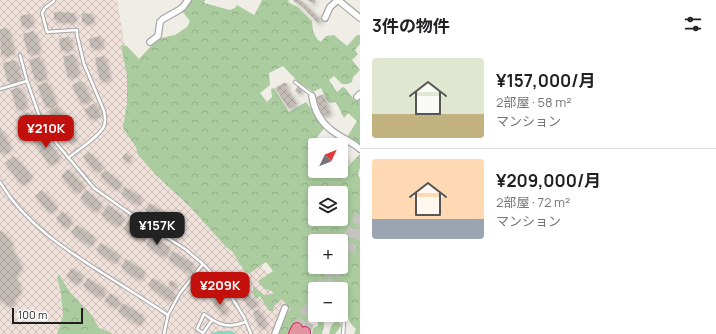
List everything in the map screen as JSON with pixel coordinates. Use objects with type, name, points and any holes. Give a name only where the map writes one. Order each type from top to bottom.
[{"type":"street","points":[[150,42],[158,36],[160,22],[183,7],[188,0]]},
{"type":"street","points":[[325,18],[330,7],[338,0],[360,18]]},
{"type":"street","points":[[312,96],[317,114],[330,129],[355,144],[360,149]]},
{"type":"street","points":[[275,334],[285,308]]},
{"type":"lane","points":[[54,1],[42,13],[47,32],[77,30],[84,64],[106,118],[105,125],[101,132],[68,158]]},
{"type":"lane","points":[[20,55],[39,115],[57,144],[68,158],[94,188],[132,215],[185,249],[203,264],[229,293],[246,322],[251,334]]},
{"type":"lane","points":[[0,89],[27,81]]},
{"type":"lane","points":[[295,82],[312,96]]},
{"type":"lane","points":[[0,182],[4,190],[23,212],[49,236],[70,252],[168,315]]},
{"type":"lane","points":[[164,334],[168,315],[180,293],[203,264]]},
{"type":"lane","points":[[212,320],[203,333],[197,329],[204,314],[212,320],[214,322],[234,325],[246,322]]},
{"type":"lane","points":[[343,322],[344,334]]},
{"type":"shaded area","points":[[0,0],[117,0],[128,65],[223,212],[293,308],[284,334],[0,334]]},
{"type":"green space","points":[[191,0],[205,0],[204,3],[230,10],[235,8],[237,5],[254,15],[262,0],[289,0],[288,2],[299,8],[312,21],[313,31],[317,39],[321,42],[326,36],[334,35],[347,46],[357,35],[360,35],[360,44],[355,50],[358,54],[352,60],[360,70],[353,77],[352,82],[342,84],[334,76],[329,80],[337,92],[343,87],[355,101],[360,97],[360,145],[347,137],[357,121],[348,113],[344,118],[336,102],[330,103],[321,88],[313,92],[298,82],[283,66],[269,73],[270,85],[260,93],[267,102],[272,97],[271,89],[274,88],[289,112],[306,102],[325,127],[316,138],[308,138],[308,178],[348,178],[348,167],[360,154],[360,167],[358,175],[360,179],[360,334],[354,334],[356,329],[348,318],[348,282],[308,282],[308,321],[305,330],[292,325],[288,334],[276,334],[290,309],[282,299],[274,306],[273,311],[269,311],[260,296],[256,299],[253,294],[253,286],[264,295],[273,294],[272,291],[265,289],[258,281],[273,271],[266,262],[250,273],[245,272],[232,251],[226,247],[192,209],[156,175],[138,155],[136,147],[123,128],[127,103],[127,76],[121,45],[127,46],[139,59],[161,38],[175,35],[187,27],[190,21],[182,11]]},
{"type":"green space","points":[[59,275],[70,292],[90,313],[99,328],[112,334],[57,334],[63,315],[61,293],[57,277]]},
{"type":"green space","points":[[318,322],[324,322],[322,334],[312,334],[313,328],[318,326]]},
{"type":"green space","points":[[334,322],[340,322],[341,326],[335,334],[329,334],[331,326]]},
{"type":"green space","points":[[218,331],[232,331],[236,334],[210,334]]},
{"type":"building","points":[[300,0],[303,2],[321,20],[318,23],[301,5],[293,1]]},
{"type":"building","points":[[307,0],[316,0],[314,4]]},
{"type":"building","points":[[54,12],[74,13],[74,21],[54,20]]},
{"type":"building","points":[[82,13],[92,14],[92,22],[82,22]]},
{"type":"building","points":[[30,14],[32,24],[22,26],[20,16]]},
{"type":"building","points":[[7,28],[13,52],[1,55],[0,29]]},
{"type":"building","points":[[34,31],[39,51],[28,53],[23,34]]},
{"type":"building","points":[[100,36],[102,46],[91,48],[89,39]]},
{"type":"building","points":[[69,37],[71,48],[61,50],[59,39]]},
{"type":"building","points":[[73,54],[78,74],[68,77],[63,57]]},
{"type":"building","points":[[104,56],[109,79],[100,80],[95,58]]},
{"type":"building","points":[[40,57],[45,77],[35,80],[29,60]]},
{"type":"building","points":[[15,60],[20,79],[8,82],[3,63]]},
{"type":"building","points":[[81,81],[90,98],[81,103],[72,85]]},
{"type":"building","points":[[47,82],[55,103],[46,107],[37,86]]},
{"type":"building","points":[[287,83],[286,87],[297,103],[289,109],[275,88]]},
{"type":"building","points":[[298,86],[302,89],[300,94],[295,91]]},
{"type":"building","points":[[20,87],[26,106],[17,109],[11,90]]},
{"type":"building","points":[[324,94],[330,114],[322,116],[316,97]]},
{"type":"building","points":[[94,103],[100,113],[91,119],[84,110]]},
{"type":"building","points":[[57,106],[67,123],[58,128],[49,111]]},
{"type":"building","points":[[28,112],[38,130],[29,135],[19,117]]},
{"type":"building","points":[[0,127],[10,148],[1,153],[0,150]]},
{"type":"building","points":[[70,129],[76,138],[70,142],[64,133]]},
{"type":"building","points":[[43,134],[59,157],[49,164],[33,141]]},
{"type":"building","points":[[89,152],[102,166],[95,171],[83,157]]},
{"type":"building","points":[[126,153],[131,157],[127,162],[122,158]]},
{"type":"building","points":[[14,156],[31,176],[21,184],[5,163]]},
{"type":"building","points":[[68,169],[83,185],[75,192],[61,176]]},
{"type":"building","points":[[105,170],[121,183],[115,189],[100,176]]},
{"type":"building","points":[[125,187],[141,197],[137,204],[121,194]]},
{"type":"building","points":[[42,190],[56,206],[49,212],[35,196]]},
{"type":"building","points":[[86,190],[101,203],[94,211],[80,198]]},
{"type":"building","points":[[150,203],[170,217],[165,224],[145,210]]},
{"type":"building","points":[[108,205],[123,216],[117,225],[101,215]]},
{"type":"building","points":[[63,211],[71,220],[64,227],[56,218]]},
{"type":"building","points":[[129,220],[147,231],[141,241],[123,229]]},
{"type":"building","points":[[77,225],[94,237],[89,245],[71,232]]},
{"type":"building","points":[[2,231],[11,242],[9,245],[21,266],[13,276],[19,284],[17,286],[20,290],[14,297],[12,295],[11,296],[14,300],[8,306],[2,300],[0,302],[0,232]]},
{"type":"building","points":[[151,236],[169,247],[163,256],[146,245]]},
{"type":"building","points":[[101,243],[119,255],[114,262],[96,250]]},
{"type":"building","points":[[173,251],[193,264],[188,272],[168,259]]},
{"type":"building","points":[[126,259],[144,271],[139,279],[121,267]]},
{"type":"building","points":[[72,268],[82,275],[76,283],[66,276]]},
{"type":"building","points":[[234,272],[243,285],[238,289],[228,275]]},
{"type":"building","points":[[88,278],[104,289],[100,297],[83,286]]},
{"type":"building","points":[[153,278],[174,293],[169,300],[148,285]]},
{"type":"building","points":[[171,280],[176,284],[173,288],[168,284]]},
{"type":"building","points":[[110,293],[119,300],[114,307],[104,301]]},
{"type":"building","points":[[248,293],[257,303],[249,308],[243,297]]},
{"type":"building","points":[[218,297],[227,310],[222,314],[212,302]]},
{"type":"building","points":[[123,303],[143,316],[138,324],[118,311]]},
{"type":"building","points":[[259,309],[266,325],[259,327],[253,312]]},
{"type":"tunnel","points":[[348,237],[360,215]]},
{"type":"tunnel","points":[[348,252],[360,230]]},
{"type":"tunnel","points":[[323,282],[327,274]]},
{"type":"tunnel","points":[[332,282],[336,274]]},
{"type":"tunnel","points":[[297,328],[308,308]]},
{"type":"tunnel","points":[[305,332],[310,322]]}]
